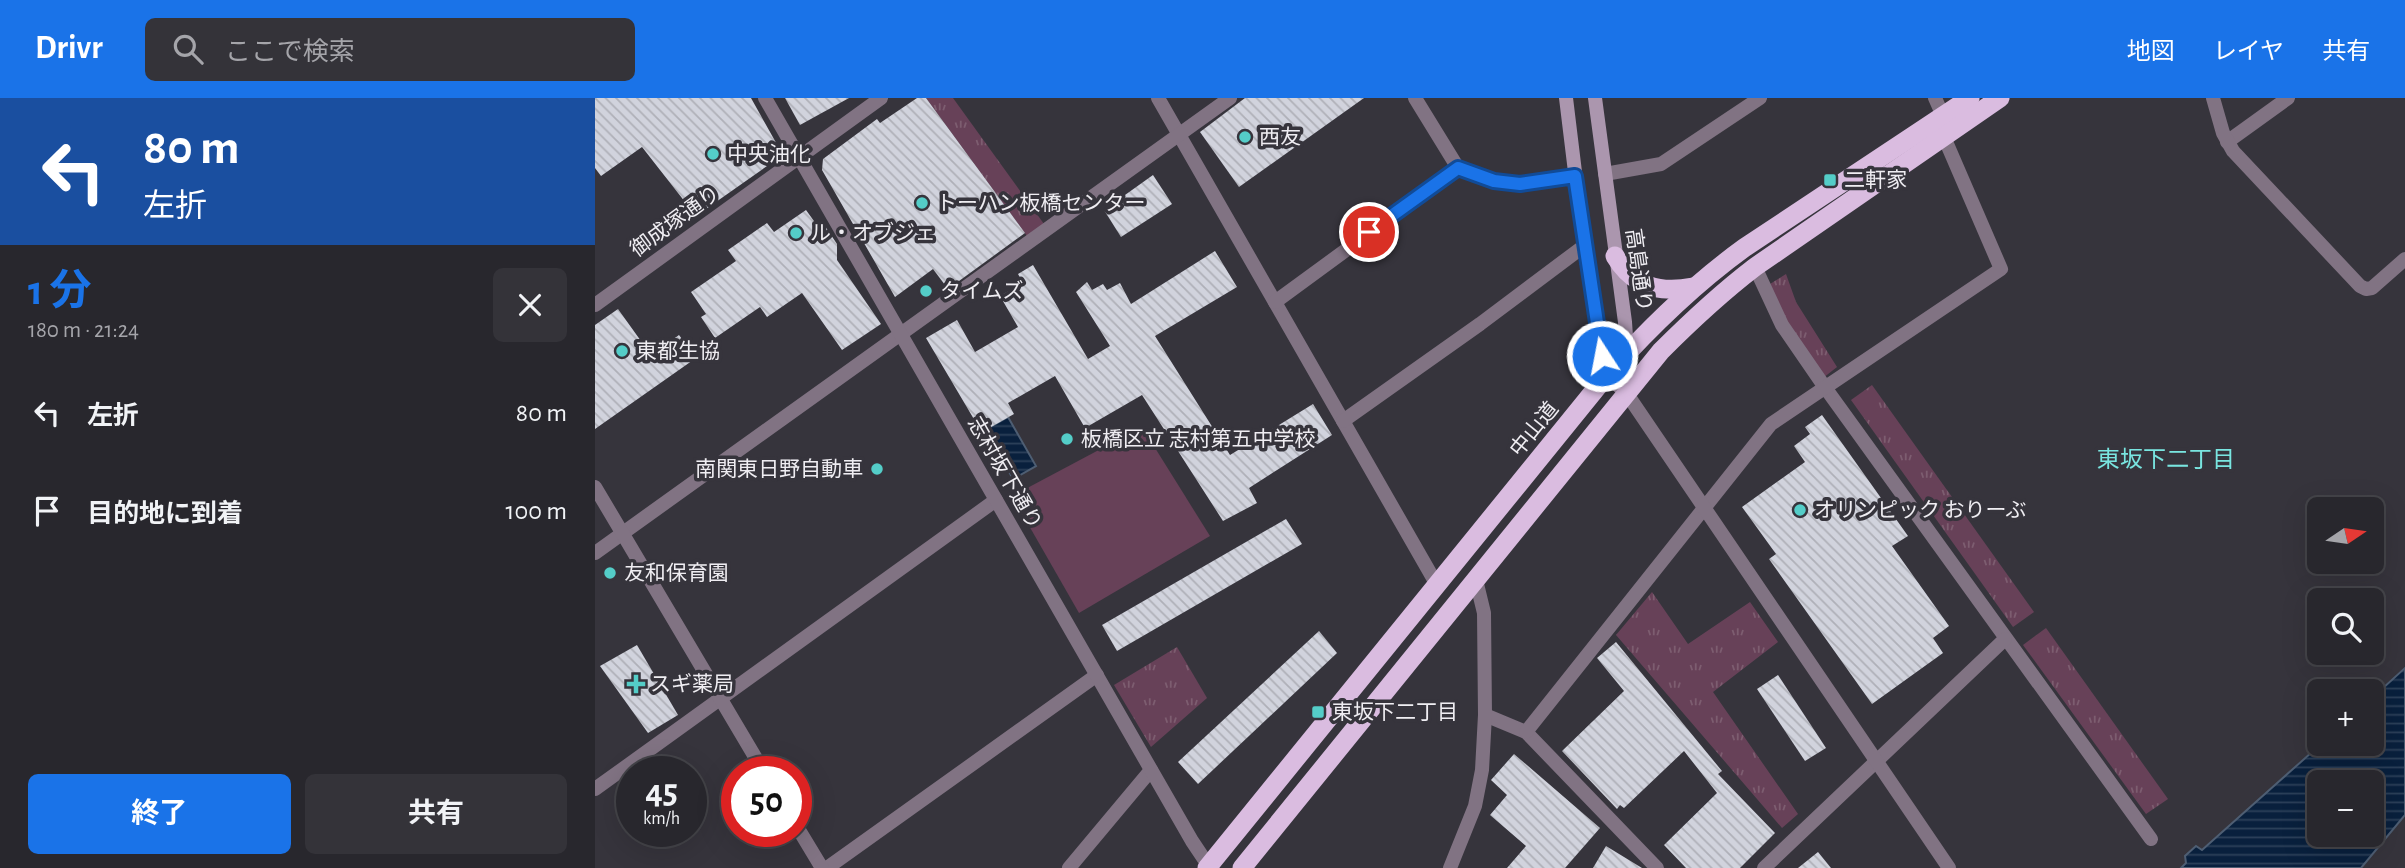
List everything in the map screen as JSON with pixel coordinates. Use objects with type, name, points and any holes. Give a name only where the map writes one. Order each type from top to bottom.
[{"type":"highway","name":"中山道","points":[[1209,867],[1627,352],[1693,287],[1744,248],[1939,107],[1970,98]]},
{"type":"highway","points":[[1242,868],[1627,394],[1683,329],[1755,267],[2000,98]]},
{"type":"highway","points":[[1615,256],[1629,275],[1650,288],[1669,290],[1693,287]]},
{"type":"main road","points":[[1566,98],[1584,246],[1600,346],[1607,375],[1627,394]]},
{"type":"main road","name":"高島通り","points":[[1595,98],[1627,352],[1627,394]]},
{"type":"street","name":"志村坂下通り","points":[[765,98],[1209,867]]},
{"type":"street","name":"御成塚通り","points":[[595,304],[881,98]]},
{"type":"street","points":[[1158,98],[1437,585]]},
{"type":"street","points":[[595,553],[1230,98]]},
{"type":"street","points":[[1415,98],[1458,168],[1494,181],[1520,184],[1575,176]]},
{"type":"street","points":[[1605,174],[1661,164],[1760,98]]},
{"type":"street","points":[[2213,98],[2227,142],[2360,286],[2366,289],[2377,285],[2405,259]]},
{"type":"street","points":[[2227,142],[2288,98]]},
{"type":"street","points":[[1526,732],[1771,424],[2001,269],[1944,137]]},
{"type":"street","points":[[1275,302],[1458,168]]},
{"type":"street","points":[[1343,421],[1584,246]]},
{"type":"street","points":[[1755,267],[1782,325],[1824,386],[2151,839]]},
{"type":"street","points":[[1627,394],[1949,868]]},
{"type":"street","points":[[595,487],[754,756]]},
{"type":"street","points":[[595,789],[996,500]]},
{"type":"street","points":[[1450,868],[1475,806],[1482,770],[1485,715],[1484,613],[1476,580]]},
{"type":"street","points":[[1764,868],[2005,639]]},
{"type":"street","points":[[811,847],[825,868],[1097,675]]},
{"type":"street","points":[[1485,715],[1526,732],[1657,868]]},
{"type":"street","points":[[1069,868],[1151,770]]},
{"type":"green space","points":[[926,98],[953,98],[1044,224],[1027,236]]},
{"type":"green space","points":[[1786,274],[1796,302],[1837,367],[1823,378],[1785,321],[1770,284]]},
{"type":"green space","points":[[1872,385],[2034,612],[2013,627],[1851,400]]},
{"type":"green space","points":[[1142,427],[1210,536],[1079,613],[1012,496]]},
{"type":"green space","points":[[1652,592],[1688,644],[1750,602],[1778,642],[1713,692],[1798,814],[1782,828],[1616,635]]},
{"type":"green space","points":[[2046,628],[2168,799],[2146,814],[2023,645]]},
{"type":"green space","points":[[1177,647],[1207,698],[1151,747],[1114,685]]},
{"type":"water","points":[[1008,417],[1036,466],[1013,479],[985,430]]},
{"type":"water","points":[[2405,668],[2405,815],[2384,840],[2384,770],[2307,770],[2307,847],[2378,847],[2361,868],[2181,868],[2186,863],[2185,856],[2196,846],[2202,850],[2308,756],[2384,756],[2384,687]]},
{"type":"building","name":"中央油化","points":[[595,98],[751,98],[779,148],[777,159],[696,216],[642,147],[601,176],[595,168]]},
{"type":"building","points":[[785,98],[849,98],[800,125]]},
{"type":"building","name":"トーハン板橋センター","points":[[917,98],[926,98],[1025,233],[948,289],[933,269],[895,297],[822,170],[823,159],[877,119],[880,123]]},
{"type":"building","points":[[1245,98],[1364,98],[1239,187],[1200,132]]},
{"type":"building","points":[[1153,175],[1172,204],[1121,237],[1104,210]]},
{"type":"building","points":[[806,210],[819,228],[825,226],[837,244],[837,260],[881,324],[842,350],[802,293],[767,317],[760,307],[715,338],[701,317],[706,314],[691,292],[736,261],[728,250],[767,223],[774,232]]},
{"type":"building","points":[[1215,251],[1237,287],[1155,336],[1230,455],[1313,404],[1332,435],[1249,488],[1257,503],[1223,521],[1142,395],[1085,428],[1055,376],[1008,403],[1014,414],[977,435],[971,424],[975,421],[926,338],[957,320],[975,352],[1018,327],[1000,296],[1023,283],[1018,274],[1033,265],[1088,359],[1110,346],[1076,292],[1087,282],[1092,290],[1103,284],[1107,290],[1120,283],[1131,304]]},
{"type":"building","name":"東都生協","points":[[618,309],[651,355],[679,335],[696,358],[595,429],[595,325]]},
{"type":"building","points":[[1822,415],[1908,536],[1892,546],[1949,626],[1933,638],[1943,653],[1872,704],[1769,559],[1776,554],[1742,507],[1805,462],[1794,446],[1810,434],[1805,427]]},
{"type":"building","points":[[1286,519],[1302,544],[1117,651],[1102,625]]},
{"type":"building","points":[[1319,631],[1337,653],[1198,784],[1178,762]]},
{"type":"building","points":[[1616,642],[1722,771],[1718,774],[1775,833],[1740,868],[1686,868],[1664,845],[1717,793],[1684,751],[1624,808],[1620,805],[1617,809],[1562,751],[1624,691],[1597,658]]},
{"type":"building","name":"スギ薬局","points":[[637,645],[678,715],[648,733],[600,666]]},
{"type":"building","points":[[1778,675],[1826,748],[1805,761],[1757,689]]},
{"type":"building","points":[[1514,754],[1600,828],[1565,868],[1507,868],[1526,846],[1490,815],[1507,795],[1491,780]]},
{"type":"building","points":[[1606,846],[1642,868],[1593,868]]},
{"type":"building","points":[[1818,852],[1831,868],[1798,868]]},
{"type":"place","name":"西友","points":[[1245,137]]},
{"type":"place","name":"中央油化","points":[[713,154]]},
{"type":"place","name":"二軒家","points":[[1830,180]]},
{"type":"place","name":"トーハン板橋センター","points":[[922,203]]},
{"type":"place","name":"ル・オブジェ","points":[[796,233]]},
{"type":"place","name":"タイムズ","points":[[926,291]]},
{"type":"place","name":"東都生協","points":[[622,351]]},
{"type":"place","name":"板橋区立 志村第五中学校","points":[[1067,439]]},
{"type":"place","name":"南関東日野自動車","points":[[877,469]]},
{"type":"place","name":"オリンピック おりーぶ","points":[[1800,510]]},
{"type":"place","name":"友和保育園","points":[[610,573]]},
{"type":"place","name":"スギ薬局","points":[[636,684]]},
{"type":"place","name":"東坂下二丁目","points":[[1318,712]]},
{"type":"district","name":"東坂下二丁目","points":[[2166,459]]},
{"type":"route","points":[[1369,232],[1458,168],[1494,181],[1520,184],[1575,176],[1602,356]]}]
